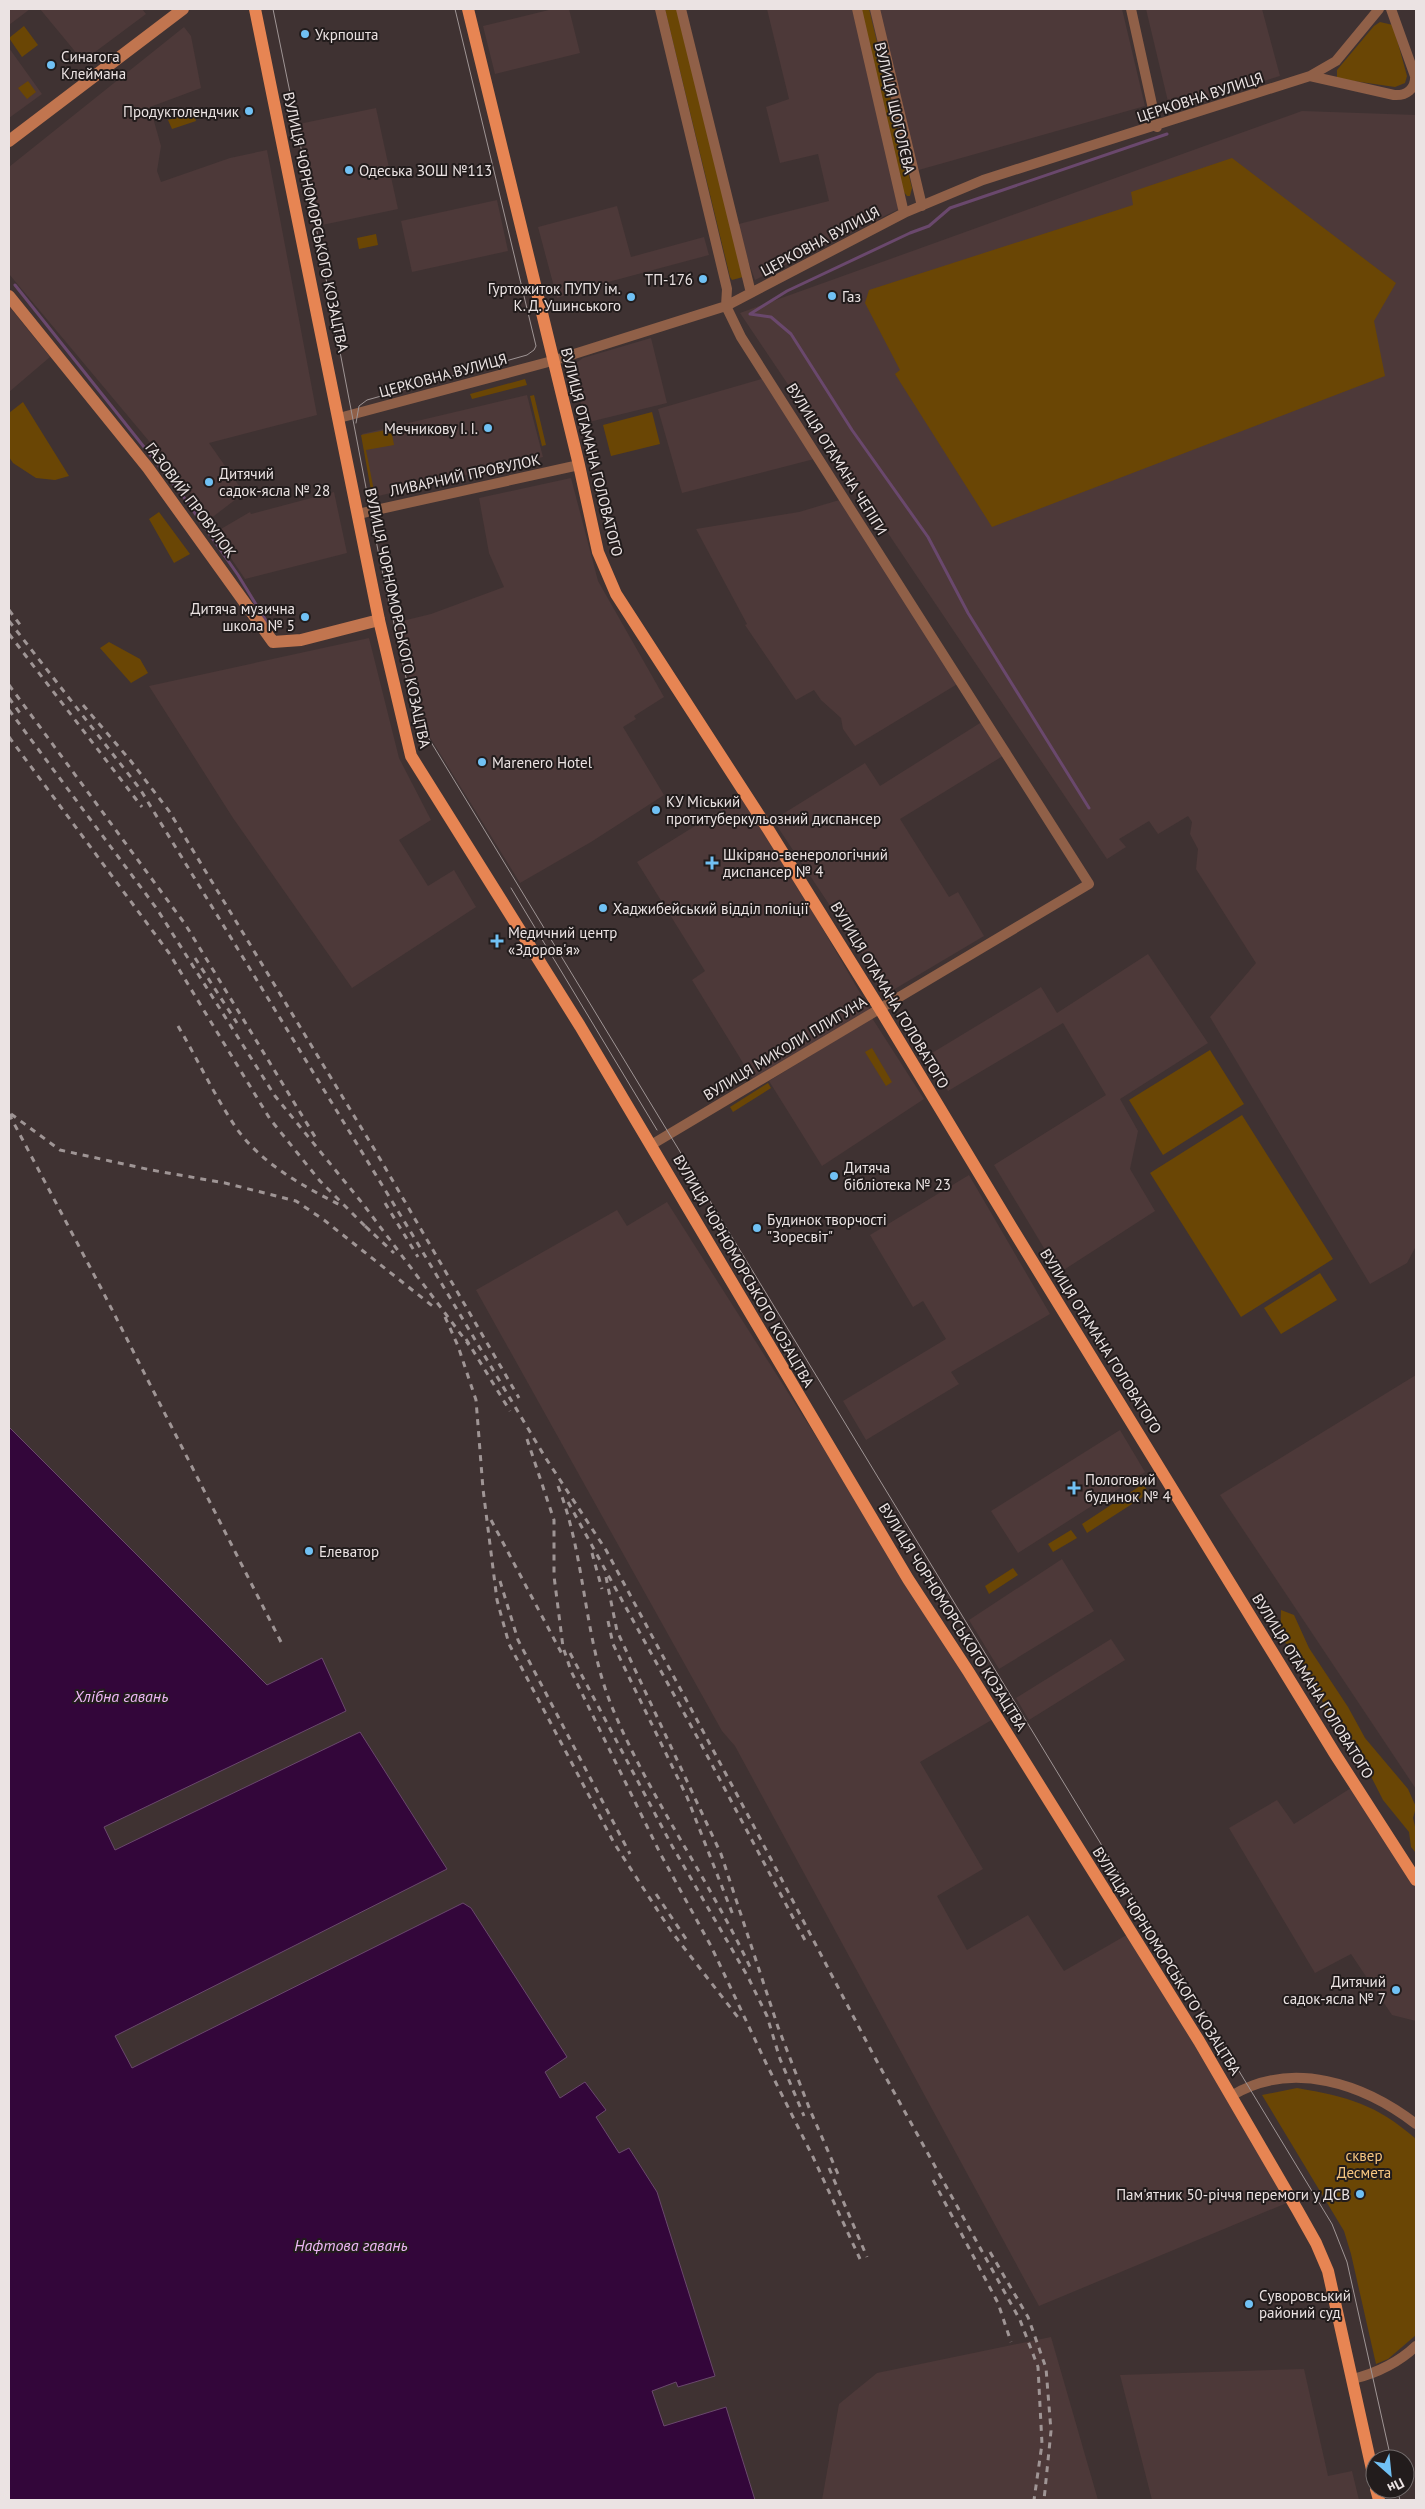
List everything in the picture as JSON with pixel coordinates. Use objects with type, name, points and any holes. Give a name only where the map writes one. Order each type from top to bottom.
[{"type":"main road","name":"ВУЛИЦЯ ЧОРНОМОРСЬКОГО КОЗАЦТВА","points":[[255,9],[340,418],[379,620],[404,732],[414,761],[580,1026],[908,1580],[995,1714],[1232,2096],[1316,2243],[1328,2271],[1367,2449]]},
{"type":"main road","name":"ВУЛИЦЯ ОТАМАНА ГОЛОВАТОГО","points":[[468,9],[552,361],[579,465],[598,552],[616,594],[768,829],[880,1009],[1335,1754],[1416,1880]]},
{"type":"street","points":[[9,140],[183,9]]},
{"type":"street","name":"ВУЛИЦЯ ОТАМАНА ЧЕПІГИ","points":[[660,9],[727,289],[726,306],[746,344],[1089,884]]},
{"type":"street","points":[[681,9],[751,294]]},
{"type":"street","name":"ВУЛИЦЯ ЩОГОЛЄВА","points":[[857,9],[904,213]]},
{"type":"street","name":"ВУЛИЦЯ ЩОГОЛЄВА","points":[[875,9],[922,206]]},
{"type":"street","points":[[1131,9],[1157,127]]},
{"type":"street","name":"ЦЕРКОВНА ВУЛИЦЯ","points":[[340,418],[552,361],[726,306],[904,213],[983,180],[1157,127],[1310,76],[1336,61],[1379,9]]},
{"type":"street","points":[[1310,76],[1394,95],[1409,92],[1414,86],[1415,76],[1391,9]]},
{"type":"street","name":"ГАЗОВИЙ ПРОВУЛОК","points":[[9,296],[148,468],[272,642],[301,640],[379,620]]},
{"type":"street","name":"ЛИВАРНИЙ ПРОВУЛОК","points":[[358,514],[579,465]]},
{"type":"street","name":"ВУЛИЦЯ МИКОЛИ ПЛИГУНА","points":[[651,1144],[1089,884]]},
{"type":"street","points":[[1232,2096],[1249,2086],[1278,2078],[1325,2081],[1369,2094],[1416,2124]]},
{"type":"street","points":[[1352,2379],[1372,2374],[1387,2367],[1416,2346]]},
{"type":"shaded area","points":[[9,9],[30,9],[9,25]]},
{"type":"shaded area","points":[[40,9],[142,9],[146,14],[83,61]]},
{"type":"shaded area","points":[[553,9],[569,9],[580,53],[495,74],[483,26]]},
{"type":"shaded area","points":[[767,9],[852,9],[903,207],[755,280],[735,225],[829,201],[818,154],[780,163],[766,107],[789,99]]},
{"type":"shaded area","points":[[867,9],[1122,9],[1145,106],[908,173]]},
{"type":"shaded area","points":[[1146,9],[1262,9],[1280,76],[1170,110]]},
{"type":"shaded area","points":[[184,27],[191,36],[201,88],[150,107],[161,146],[157,171],[161,182],[230,158],[267,150],[317,415],[209,443],[244,493],[210,519],[174,471],[9,274],[9,167]]},
{"type":"shaded area","points":[[9,48],[42,94],[9,118]]},
{"type":"shaded area","name":"Одеська ЗОШ №113","points":[[376,108],[398,209],[322,225],[299,124]]},
{"type":"shaded area","points":[[1302,111],[1416,115],[1416,1246],[1407,1263],[1370,1284],[1210,1017],[1256,963],[1196,869],[1198,849],[1190,834],[1192,822],[1188,816],[1158,834],[1149,821],[1119,839],[1126,847],[1107,859],[740,313]]},
{"type":"shaded area","points":[[497,200],[508,251],[412,272],[401,221]]},
{"type":"shaded area","points":[[617,206],[631,257],[704,237],[709,255],[557,298],[538,227]]},
{"type":"shaded area","points":[[9,306],[50,357],[9,392]]},
{"type":"shaded area","points":[[651,338],[667,403],[585,423],[574,370],[576,363],[583,358]]},
{"type":"shaded area","points":[[765,378],[822,457],[682,493],[658,409]]},
{"type":"shaded area","points":[[527,395],[543,457],[374,497],[362,434]]},
{"type":"shaded area","points":[[571,478],[598,581],[664,697],[634,716],[636,719],[623,727],[664,795],[591,842],[520,883],[423,726],[394,623],[431,614],[504,587],[489,553],[479,498]]},
{"type":"shaded area","points":[[334,492],[347,553],[245,579],[214,533],[250,512],[251,514]]},
{"type":"shaded area","points":[[846,498],[964,680],[855,746],[843,729],[841,718],[821,700],[814,690],[796,700],[745,625],[747,624],[696,529],[799,512]]},
{"type":"shaded area","points":[[369,638],[399,758],[431,820],[399,840],[428,886],[454,870],[476,907],[352,988],[233,818],[149,686]]},
{"type":"shaded area","points":[[988,718],[1011,751],[900,819],[949,897],[958,892],[984,936],[888,993],[773,820],[865,763],[880,786]]},
{"type":"shaded area","points":[[745,795],[870,1010],[753,1079],[692,980],[705,971],[637,862]]},
{"type":"shaded area","points":[[1148,954],[1208,1043],[1120,1099],[1138,1131],[1130,1169],[1155,1211],[1059,1273],[994,1165],[1106,1095],[1063,1023],[948,1091],[927,1056],[1041,987],[1057,1013]]},
{"type":"shaded area","points":[[872,1018],[924,1099],[822,1166],[769,1081]]},
{"type":"shaded area","points":[[969,1175],[1050,1314],[951,1372],[959,1384],[866,1440],[843,1401],[946,1339],[923,1301],[913,1307],[870,1235]]},
{"type":"shaded area","points":[[667,1202],[995,1718],[920,1762],[983,1869],[937,1896],[967,1950],[1028,1915],[1064,1971],[1130,1933],[1289,2202],[1039,2306],[735,1746],[722,1731],[476,1290],[617,1210],[627,1226]]},
{"type":"shaded area","points":[[1416,1375],[1416,1789],[1220,1495]]},
{"type":"shaded area","name":"Пологовий будинок № 4","points":[[1120,1430],[1145,1472],[1018,1553],[991,1511]]},
{"type":"shaded area","points":[[1062,1559],[1094,1611],[999,1669],[969,1620]]},
{"type":"shaded area","points":[[1111,1639],[1125,1660],[1029,1720],[1016,1698]]},
{"type":"shaded area","points":[[1351,1788],[1416,1884],[1416,2021],[1392,2015],[1351,1954],[1315,1973],[1229,1828],[1277,1800],[1294,1824]]},
{"type":"shaded area","points":[[1051,2337],[1098,2500],[822,2500],[839,2404],[877,2373]]},
{"type":"shaded area","points":[[1304,2369],[1328,2476],[1352,2471],[1359,2500],[1152,2500],[1120,2375]]},
{"type":"green space","points":[[665,9],[678,9],[743,277],[732,280],[730,277]]},
{"type":"green space","points":[[859,9],[869,9],[912,188],[910,196],[907,196],[903,191]]},
{"type":"green space","points":[[1380,22],[1393,25],[1407,76],[1405,83],[1395,87],[1337,77],[1337,70],[1374,26]]},
{"type":"green space","points":[[24,26],[38,45],[22,57],[9,38]]},
{"type":"green space","points":[[28,81],[36,92],[27,99],[18,88]]},
{"type":"green space","points":[[193,112],[196,121],[172,129],[168,120]]},
{"type":"green space","points":[[1232,158],[1396,283],[1374,321],[1385,376],[992,527],[895,374],[900,370],[865,303],[869,290],[1133,205],[1131,192]]},
{"type":"green space","points":[[376,234],[378,245],[359,249],[357,238]]},
{"type":"green space","points":[[525,379],[527,385],[472,399],[470,394]]},
{"type":"green space","points":[[534,395],[546,445],[542,446],[530,396]]},
{"type":"green space","points":[[23,402],[69,476],[55,480],[36,478],[13,463],[9,457],[9,413]]},
{"type":"green space","points":[[652,412],[660,444],[611,456],[603,425]]},
{"type":"green space","points":[[391,429],[394,445],[366,450],[375,496],[372,496],[361,435]]},
{"type":"green space","points":[[159,512],[190,554],[174,563],[149,519]]},
{"type":"green space","points":[[109,642],[140,659],[148,673],[131,683],[100,648]]},
{"type":"green space","points":[[872,1048],[892,1082],[886,1086],[865,1052]]},
{"type":"green space","points":[[1210,1050],[1244,1104],[1163,1155],[1129,1100]]},
{"type":"green space","points":[[768,1083],[771,1088],[733,1112],[730,1107]]},
{"type":"green space","points":[[1242,1115],[1333,1259],[1241,1317],[1150,1173]]},
{"type":"green space","points":[[1320,1273],[1337,1300],[1281,1334],[1264,1308]]},
{"type":"green space","points":[[1143,1484],[1149,1493],[1087,1533],[1082,1524]]},
{"type":"green space","points":[[1071,1530],[1077,1538],[1053,1552],[1048,1544]]},
{"type":"green space","points":[[1013,1568],[1018,1575],[989,1594],[985,1586]]},
{"type":"green space","points":[[1281,1610],[1294,1615],[1309,1648],[1348,1707],[1365,1738],[1408,1789],[1416,1807],[1413,1818],[1416,1831],[1416,1853],[1411,1847],[1409,1832],[1383,1800],[1351,1737],[1327,1715],[1322,1700],[1303,1675],[1294,1649],[1280,1639]]},
{"type":"green space","name":"сквер Десмета","points":[[1297,2088],[1361,2104],[1388,2118],[1416,2139],[1416,2335],[1388,2359],[1376,2364],[1344,2231],[1262,2095]]},
{"type":"water","name":"Нафтова гавань","points":[[9,1427],[267,1685],[322,1658],[346,1711],[104,1827],[115,1850],[360,1732],[447,1869],[115,2036],[132,2068],[463,1903],[471,1908],[567,2057],[545,2072],[560,2098],[585,2082],[606,2110],[596,2117],[619,2153],[629,2148],[657,2192],[715,2376],[678,2387],[676,2382],[652,2391],[664,2426],[726,2407],[755,2500],[9,2500]]},
{"type":"waterway","points":[[1089,808],[968,613],[928,537],[852,430],[791,334],[771,317],[750,314],[787,291],[910,233],[929,226],[950,208],[1167,134]]},
{"type":"waterway","points":[[15,285],[183,496],[238,575],[268,624]]},
{"type":"tram line","points":[[273,9],[380,561],[407,682],[420,724],[1332,2224],[1347,2262],[1389,2449]]},
{"type":"tram line","points":[[356,423],[359,406],[367,400],[527,355],[536,346],[455,9]]},
{"type":"tram line","points":[[511,888],[657,1130]]},
{"type":"railway","points":[[9,610],[21,626]]},
{"type":"railway","points":[[9,621],[140,789],[412,1234],[545,1457],[606,1550],[874,2056],[1020,2320],[1038,2367],[1042,2444],[1034,2500]]},
{"type":"railway","points":[[9,634],[142,807]]},
{"type":"railway","points":[[9,685],[185,924],[317,1140]]},
{"type":"railway","points":[[9,698],[22,716]]},
{"type":"railway","points":[[83,705],[130,760],[169,811],[376,1152],[519,1398]]},
{"type":"railway","points":[[9,710],[157,909],[275,1096],[363,1204],[469,1345]]},
{"type":"railway","points":[[9,737],[169,953],[270,1119],[320,1181],[370,1231]]},
{"type":"railway","points":[[195,958],[237,1023]]},
{"type":"railway","points":[[178,1026],[221,1104],[247,1142],[284,1173],[340,1205]]},
{"type":"railway","points":[[9,1114],[101,1288],[281,1642]]},
{"type":"railway","points":[[11,1114],[60,1150],[151,1170],[225,1183],[296,1201],[324,1220],[435,1308]]},
{"type":"railway","points":[[385,1203],[418,1257]]},
{"type":"railway","points":[[365,1226],[394,1253]]},
{"type":"railway","points":[[445,1317],[458,1346],[476,1400],[483,1489],[497,1600],[509,1644],[614,1843],[671,1931],[740,2020]]},
{"type":"railway","points":[[466,1339],[510,1411]]},
{"type":"railway","points":[[527,1439],[554,1520],[554,1576],[563,1647],[571,1671],[661,1855],[711,1946],[860,2259]]},
{"type":"railway","points":[[558,1486],[574,1540],[595,1652],[612,1707],[644,1774],[717,1903],[751,1969]]},
{"type":"railway","points":[[568,1502],[701,1744],[807,1944]]},
{"type":"railway","points":[[491,1520],[562,1654]]},
{"type":"railway","points":[[592,1553],[602,1589]]},
{"type":"railway","points":[[606,1577],[617,1631],[721,1854],[778,2027],[810,2110],[838,2174]]},
{"type":"railway","points":[[500,1581],[518,1640],[630,1854]]},
{"type":"railway","points":[[608,1621],[613,1644],[687,1797],[733,1915]]},
{"type":"railway","points":[[570,1653],[671,1844],[748,1977],[767,2016],[780,2059],[804,2116]]},
{"type":"railway","points":[[656,1894],[688,1942]]},
{"type":"railway","points":[[829,2168],[867,2257]]},
{"type":"railway","points":[[933,2180],[998,2303],[1011,2342]]},
{"type":"railway","points":[[990,2252],[1028,2317],[1046,2368],[1051,2431],[1044,2500]]},
{"type":"place","name":"Укрпошта","points":[[305,34]]},
{"type":"place","name":"Синагога Клеймана","points":[[51,65]]},
{"type":"place","name":"Продуктолендчик","points":[[249,111]]},
{"type":"place","name":"Одеська ЗОШ №113","points":[[349,170]]},
{"type":"place","name":"ТП-176","points":[[703,279]]},
{"type":"place","name":"Газ","points":[[832,296]]},
{"type":"place","name":"Гуртожиток ПУПУ ім. К. Д. Ушинського","points":[[631,297]]},
{"type":"place","name":"Мечникову І. І.","points":[[488,428]]},
{"type":"place","name":"Дитячий садок-ясла № 28","points":[[209,482]]},
{"type":"place","name":"Дитяча музична школа № 5","points":[[305,617]]},
{"type":"place","name":"Marenero Hotel","points":[[482,762]]},
{"type":"place","name":"КУ Міський протитуберкульозний диспансер","points":[[656,810]]},
{"type":"place","name":"Шкіряно-венерологічний диспансер № 4","points":[[712,863]]},
{"type":"place","name":"Хаджибейський відділ поліції","points":[[603,908]]},
{"type":"place","name":"Медичний центр «Здоров'я»","points":[[497,941]]},
{"type":"place","name":"Дитяча бібліотека № 23","points":[[834,1176]]},
{"type":"place","name":"Будинок творчості \"Зоресвіт\"","points":[[757,1228]]},
{"type":"place","name":"Пологовий будинок № 4","points":[[1074,1488]]},
{"type":"place","name":"Елеватор","points":[[309,1551]]},
{"type":"place","name":"Дитячий садок-ясла № 7","points":[[1396,1990]]},
{"type":"place","name":"Пам'ятник 50-річчя перемоги у ДСВ","points":[[1360,2194]]},
{"type":"place","name":"Суворовський районий суд","points":[[1249,2304]]},
{"type":"water label","name":"Хлібна гавань","points":[[121,1696]]}]
